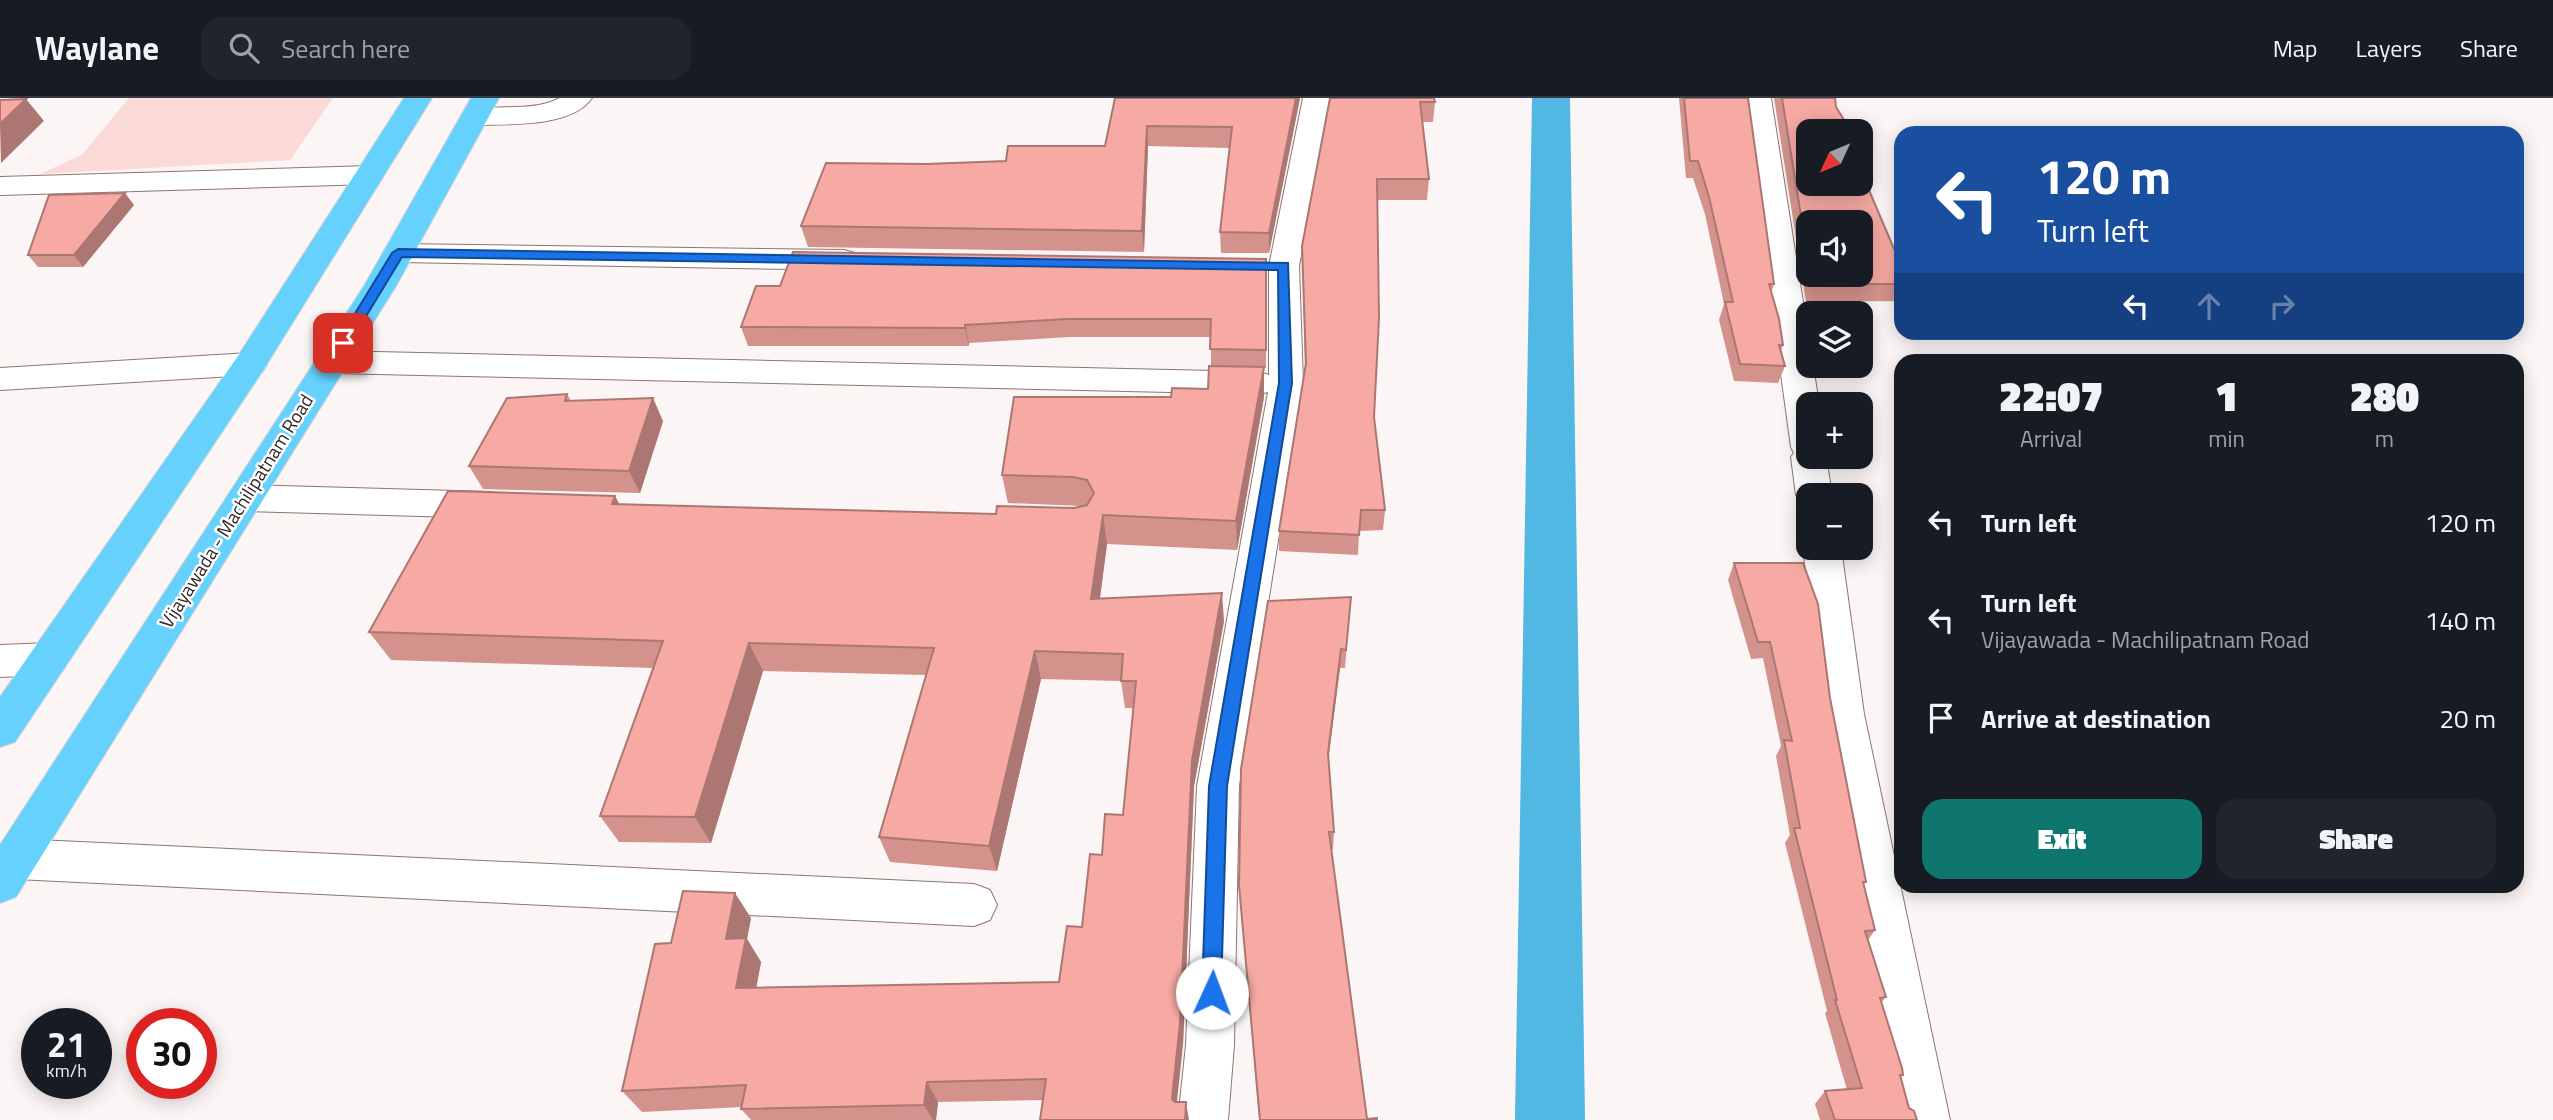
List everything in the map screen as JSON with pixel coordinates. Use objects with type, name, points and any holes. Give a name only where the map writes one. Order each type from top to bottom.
[{"type":"highway","points":[[0,730],[250,364],[418,98]]},
{"type":"highway","name":"Vijayawada - Machilipatnam Road","points":[[8,871],[331,362],[398,253],[480,107]]},
{"type":"street","points":[[480,107],[555,110],[570,105],[578,98]]},
{"type":"street","points":[[1203,1120],[1210,1045],[1218,786],[1286,383],[1270,265],[1317,98]]},
{"type":"street","points":[[1756,98],[1800,392]]},
{"type":"street","points":[[0,186],[370,174]]},
{"type":"street","points":[[398,253],[869,260]]},
{"type":"street","points":[[331,362],[1286,383]]},
{"type":"street","points":[[0,379],[250,364]]},
{"type":"street","points":[[245,498],[523,506]]},
{"type":"street","points":[[1824,560],[1844,714],[1925,1120]]},
{"type":"street","points":[[0,661],[49,659]]},
{"type":"street","points":[[8,871],[974,905]]},
{"type":"shaded area","points":[[129,98],[333,98],[290,160],[40,174],[82,155]]},
{"type":"building","points":[[1115,98],[1296,98],[1269,233],[1220,232],[1232,127],[1147,126],[1142,231],[801,226],[826,163],[926,164],[1006,161],[1008,146],[1105,146]]},
{"type":"building","points":[[1330,98],[1434,98],[1435,102],[1420,102],[1429,179],[1377,179],[1379,318],[1374,417],[1385,510],[1361,510],[1359,535],[1279,531],[1306,363],[1302,246]]},
{"type":"building","points":[[1684,98],[1748,98],[1774,284],[1769,284],[1779,319],[1783,345],[1779,345],[1785,366],[1740,364],[1725,302],[1733,302],[1709,197],[1698,161],[1690,161]]},
{"type":"building","points":[[1782,98],[1835,98],[1836,107],[1844,119],[1796,119],[1796,185]]},
{"type":"building","points":[[26,99],[0,124],[0,100]]},
{"type":"building","points":[[125,193],[74,255],[28,255],[49,195]]},
{"type":"building","points":[[1798,196],[1871,196],[1894,249],[1894,284],[1873,284],[1873,210],[1800,210]]},
{"type":"building","points":[[793,252],[1266,259],[1266,350],[1210,349],[1211,319],[1067,319],[965,325],[965,328],[741,327],[756,286],[780,286]]},
{"type":"building","points":[[1209,366],[1264,367],[1236,521],[1103,515],[1091,599],[1222,593],[1192,760],[1180,1023],[1172,1099],[1175,1102],[1186,1102],[1185,1120],[1040,1120],[1046,1079],[927,1082],[924,1105],[741,1109],[746,1085],[622,1091],[655,944],[671,943],[683,891],[735,893],[726,939],[746,938],[736,988],[1059,982],[1067,926],[1082,927],[1090,854],[1102,855],[1105,814],[1123,815],[1136,681],[1121,681],[1123,654],[1035,651],[989,846],[879,837],[934,648],[749,643],[695,817],[600,816],[663,641],[369,632],[448,491],[615,496],[612,504],[996,514],[997,506],[1074,508],[1087,505],[1094,493],[1087,480],[1073,477],[1002,475],[1014,397],[1171,397],[1172,388],[1208,389]]},
{"type":"building","points":[[567,394],[565,401],[653,398],[629,471],[469,466],[507,398]]},
{"type":"building","points":[[1734,563],[1803,563],[1818,604],[1830,698],[1866,882],[1863,882],[1875,930],[1865,931],[1886,997],[1880,998],[1902,1068],[1903,1075],[1900,1075],[1909,1108],[1914,1111],[1917,1120],[1835,1120],[1825,1091],[1862,1088],[1835,1000],[1794,828],[1800,828],[1784,740],[1792,741],[1770,642],[1758,642]]},
{"type":"building","points":[[1351,597],[1346,650],[1341,649],[1328,753],[1334,832],[1329,832],[1367,1119],[1377,1120],[1260,1120],[1239,885],[1241,769],[1268,601]]},
{"type":"waterway","points":[[1550,1120],[1551,98]]},
{"type":"route","points":[[343,343],[398,253],[1284,266],[1286,383],[1218,786],[1212,993]]}]
